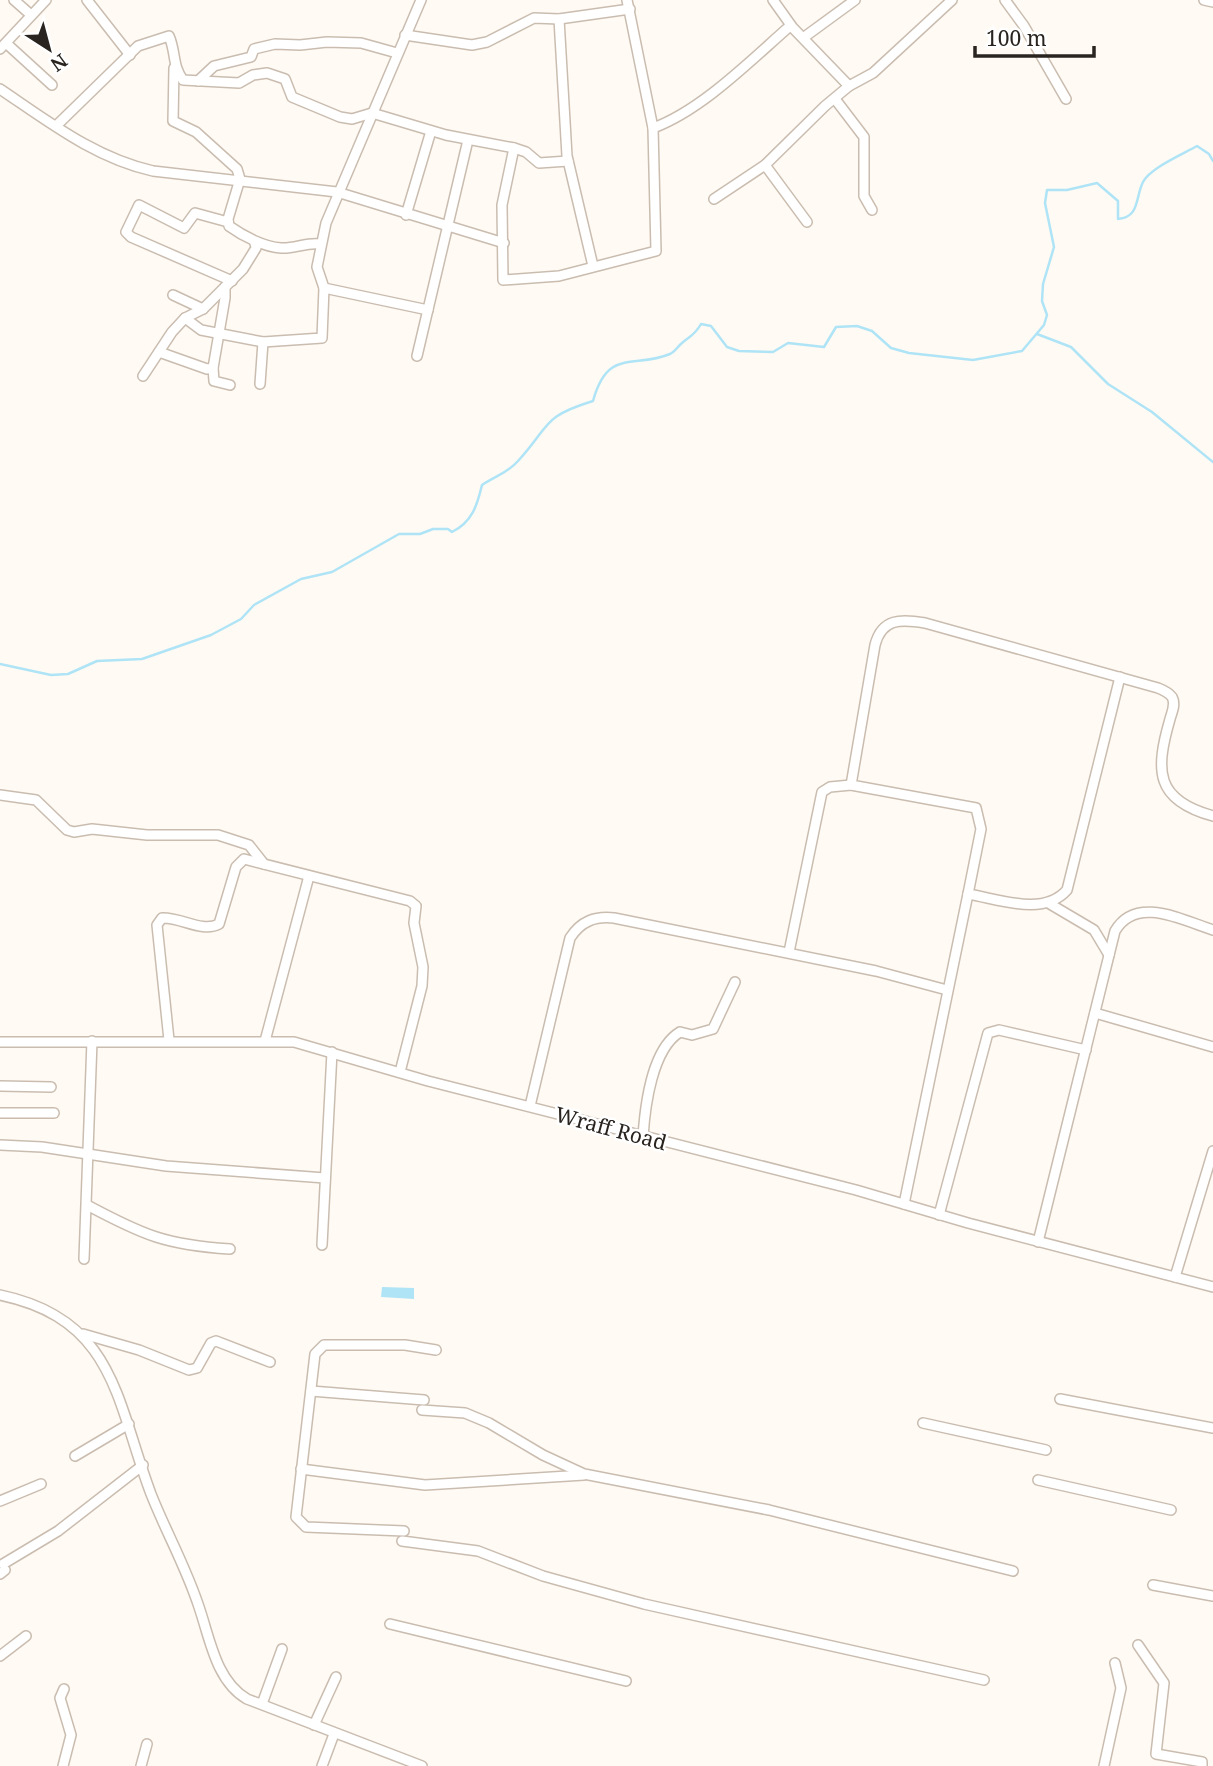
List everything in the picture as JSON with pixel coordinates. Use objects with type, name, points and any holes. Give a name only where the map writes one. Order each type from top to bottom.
[{"type":"street","points":[[14,0],[31,15]]},
{"type":"street","points":[[46,0],[3,46],[52,85]]},
{"type":"street","points":[[88,0],[130,55]]},
{"type":"street","points":[[185,318],[201,330],[262,342],[320,339],[324,288],[317,267],[320,244],[337,192],[421,0]]},
{"type":"street","points":[[773,0],[790,26],[849,86]]},
{"type":"street","points":[[803,38],[855,0]]},
{"type":"street","points":[[715,199],[765,165],[849,86],[873,73],[952,0]]},
{"type":"street","points":[[1005,0],[1024,26],[1066,99]]},
{"type":"street","points":[[1204,0],[1213,2]]},
{"type":"street","points":[[405,35],[472,45],[487,43],[534,18],[559,19],[629,5],[653,128],[658,249],[651,254],[559,276],[503,280],[505,243],[502,205],[514,148]]},
{"type":"street","points":[[559,19],[568,160],[593,266]]},
{"type":"street","points":[[653,128],[676,118],[695,104],[790,26]]},
{"type":"street","points":[[56,126],[138,46],[169,36],[174,46],[173,121],[196,132],[229,158],[237,169],[240,179],[228,222]]},
{"type":"street","points":[[197,82],[214,66],[251,57],[254,49],[275,44],[361,43],[397,54]]},
{"type":"street","points":[[174,68],[183,80],[197,82],[214,79],[239,83],[253,75],[267,73],[285,79],[292,97],[340,117],[352,120],[372,113],[468,140],[514,148],[526,152],[539,163],[568,160]]},
{"type":"street","points":[[0,89],[93,150],[138,167],[337,192],[505,243]]},
{"type":"street","points":[[835,99],[864,137],[863,190],[872,210]]},
{"type":"street","points":[[406,215],[432,131]]},
{"type":"street","points":[[417,356],[468,140]]},
{"type":"street","points":[[765,165],[807,222]]},
{"type":"street","points":[[228,284],[131,237],[126,232],[139,205],[184,229],[195,213],[228,222],[255,243],[267,243],[280,248],[320,244]]},
{"type":"street","points":[[143,376],[185,318],[204,309],[250,259],[256,248],[255,243]]},
{"type":"street","points":[[228,284],[213,368],[214,381],[230,385]]},
{"type":"street","points":[[324,288],[428,310]]},
{"type":"street","points":[[173,295],[204,309]]},
{"type":"street","points":[[260,384],[262,342]]},
{"type":"street","points":[[159,352],[207,369],[213,368]]},
{"type":"street","points":[[851,785],[875,645],[882,627],[906,620],[1120,677],[1158,688],[1171,695],[1174,705],[1160,775],[1164,785],[1181,804],[1213,816]]},
{"type":"street","points":[[968,894],[1037,906],[1050,904],[1062,895],[1075,863],[1120,677]]},
{"type":"street","points":[[789,952],[822,792],[834,786],[851,785],[976,808],[981,829],[904,1204]]},
{"type":"street","points":[[0,795],[36,800],[67,830],[74,832],[92,830],[147,835],[218,835],[248,845],[264,864]]},
{"type":"street","points":[[169,1040],[157,925],[162,918],[205,927],[219,924],[239,862],[244,859],[410,901],[416,906],[414,923],[423,967],[422,986],[400,1072]]},
{"type":"street","points":[[265,1041],[309,876]]},
{"type":"street","points":[[1062,895],[1065,912]]},
{"type":"street","points":[[1050,904],[1094,930],[1109,955]]},
{"type":"street","points":[[1038,1242],[1109,955],[1122,919],[1138,911],[1156,912],[1213,930]]},
{"type":"street","points":[[530,1106],[570,938],[584,922],[614,918],[789,952],[947,990]]},
{"type":"street","points":[[643,1137],[645,1104],[660,1051],[680,1032],[692,1035],[713,1029],[734,982]]},
{"type":"street","points":[[1095,1013],[1213,1046]]},
{"type":"street","points":[[939,1215],[988,1033],[999,1030],[1086,1050]]},
{"type":"street","points":[[84,1259],[92,1041]]},
{"type":"street","name":"Wraff Road","points":[[0,1042],[294,1042],[1213,1287]]},
{"type":"street","points":[[322,1245],[332,1052]]},
{"type":"street","points":[[0,1086],[51,1087]]},
{"type":"street","points":[[0,1113],[54,1113]]},
{"type":"street","points":[[0,1145],[42,1147],[243,1174],[325,1178]]},
{"type":"street","points":[[1175,1277],[1213,1151]]},
{"type":"street","points":[[87,1205],[140,1234],[182,1246],[230,1250]]},
{"type":"street","points":[[0,1295],[38,1306],[83,1334],[139,1350],[189,1370],[197,1368],[211,1343],[216,1341],[270,1362]]},
{"type":"street","points":[[83,1334],[114,1385],[161,1520],[181,1556],[219,1667],[239,1694],[334,1734],[422,1766]]},
{"type":"street","points":[[436,1350],[405,1345],[324,1345],[315,1354],[296,1517],[300,1523],[306,1527],[403,1536],[478,1551],[543,1576],[644,1604],[984,1680]]},
{"type":"street","points":[[311,1391],[423,1405],[454,1412],[477,1418],[516,1437],[565,1467],[586,1474],[769,1510],[1013,1571]]},
{"type":"street","points":[[1060,1399],[1213,1428]]},
{"type":"street","points":[[923,1423],[1046,1450]]},
{"type":"street","points":[[75,1456],[129,1424]]},
{"type":"street","points":[[3,1570],[143,1465]]},
{"type":"street","points":[[301,1469],[425,1485],[568,1478],[586,1474]]},
{"type":"street","points":[[1038,1480],[1171,1510]]},
{"type":"street","points":[[0,1501],[41,1484]]},
{"type":"street","points":[[1153,1585],[1213,1596]]},
{"type":"street","points":[[390,1624],[626,1681]]},
{"type":"street","points":[[0,1656],[26,1636]]},
{"type":"street","points":[[1138,1645],[1164,1683],[1156,1754],[1202,1762],[1202,1766]]},
{"type":"street","points":[[262,1704],[282,1649]]},
{"type":"street","points":[[1104,1766],[1121,1688],[1115,1663]]},
{"type":"street","points":[[314,1726],[337,1677]]},
{"type":"street","points":[[63,1766],[71,1735],[60,1698],[64,1689]]},
{"type":"street","points":[[322,1766],[334,1734]]},
{"type":"street","points":[[141,1766],[147,1744]]},
{"type":"water","points":[[382,1287],[414,1288],[414,1299],[381,1297]]},
{"type":"waterway","points":[[0,664],[51,675],[68,674],[97,661],[142,659],[211,635],[241,619],[254,605],[301,579],[332,572],[399,534],[420,534],[433,529],[448,529],[452,532],[473,513],[482,485],[514,465],[555,418],[593,401],[599,384],[614,366],[672,353],[701,324],[711,326],[727,347],[739,351],[773,352],[788,343],[824,347],[836,327],[857,326],[872,331],[891,348],[909,353],[973,360],[1022,351],[1044,325],[1047,315],[1042,301],[1043,284],[1054,247],[1045,203],[1047,190],[1067,190],[1097,183],[1118,201],[1118,219],[1130,215],[1136,206],[1143,182],[1159,167],[1197,146],[1209,154],[1213,161]]},
{"type":"waterway","points":[[1037,334],[1071,347],[1108,384],[1152,412],[1213,462]]}]
